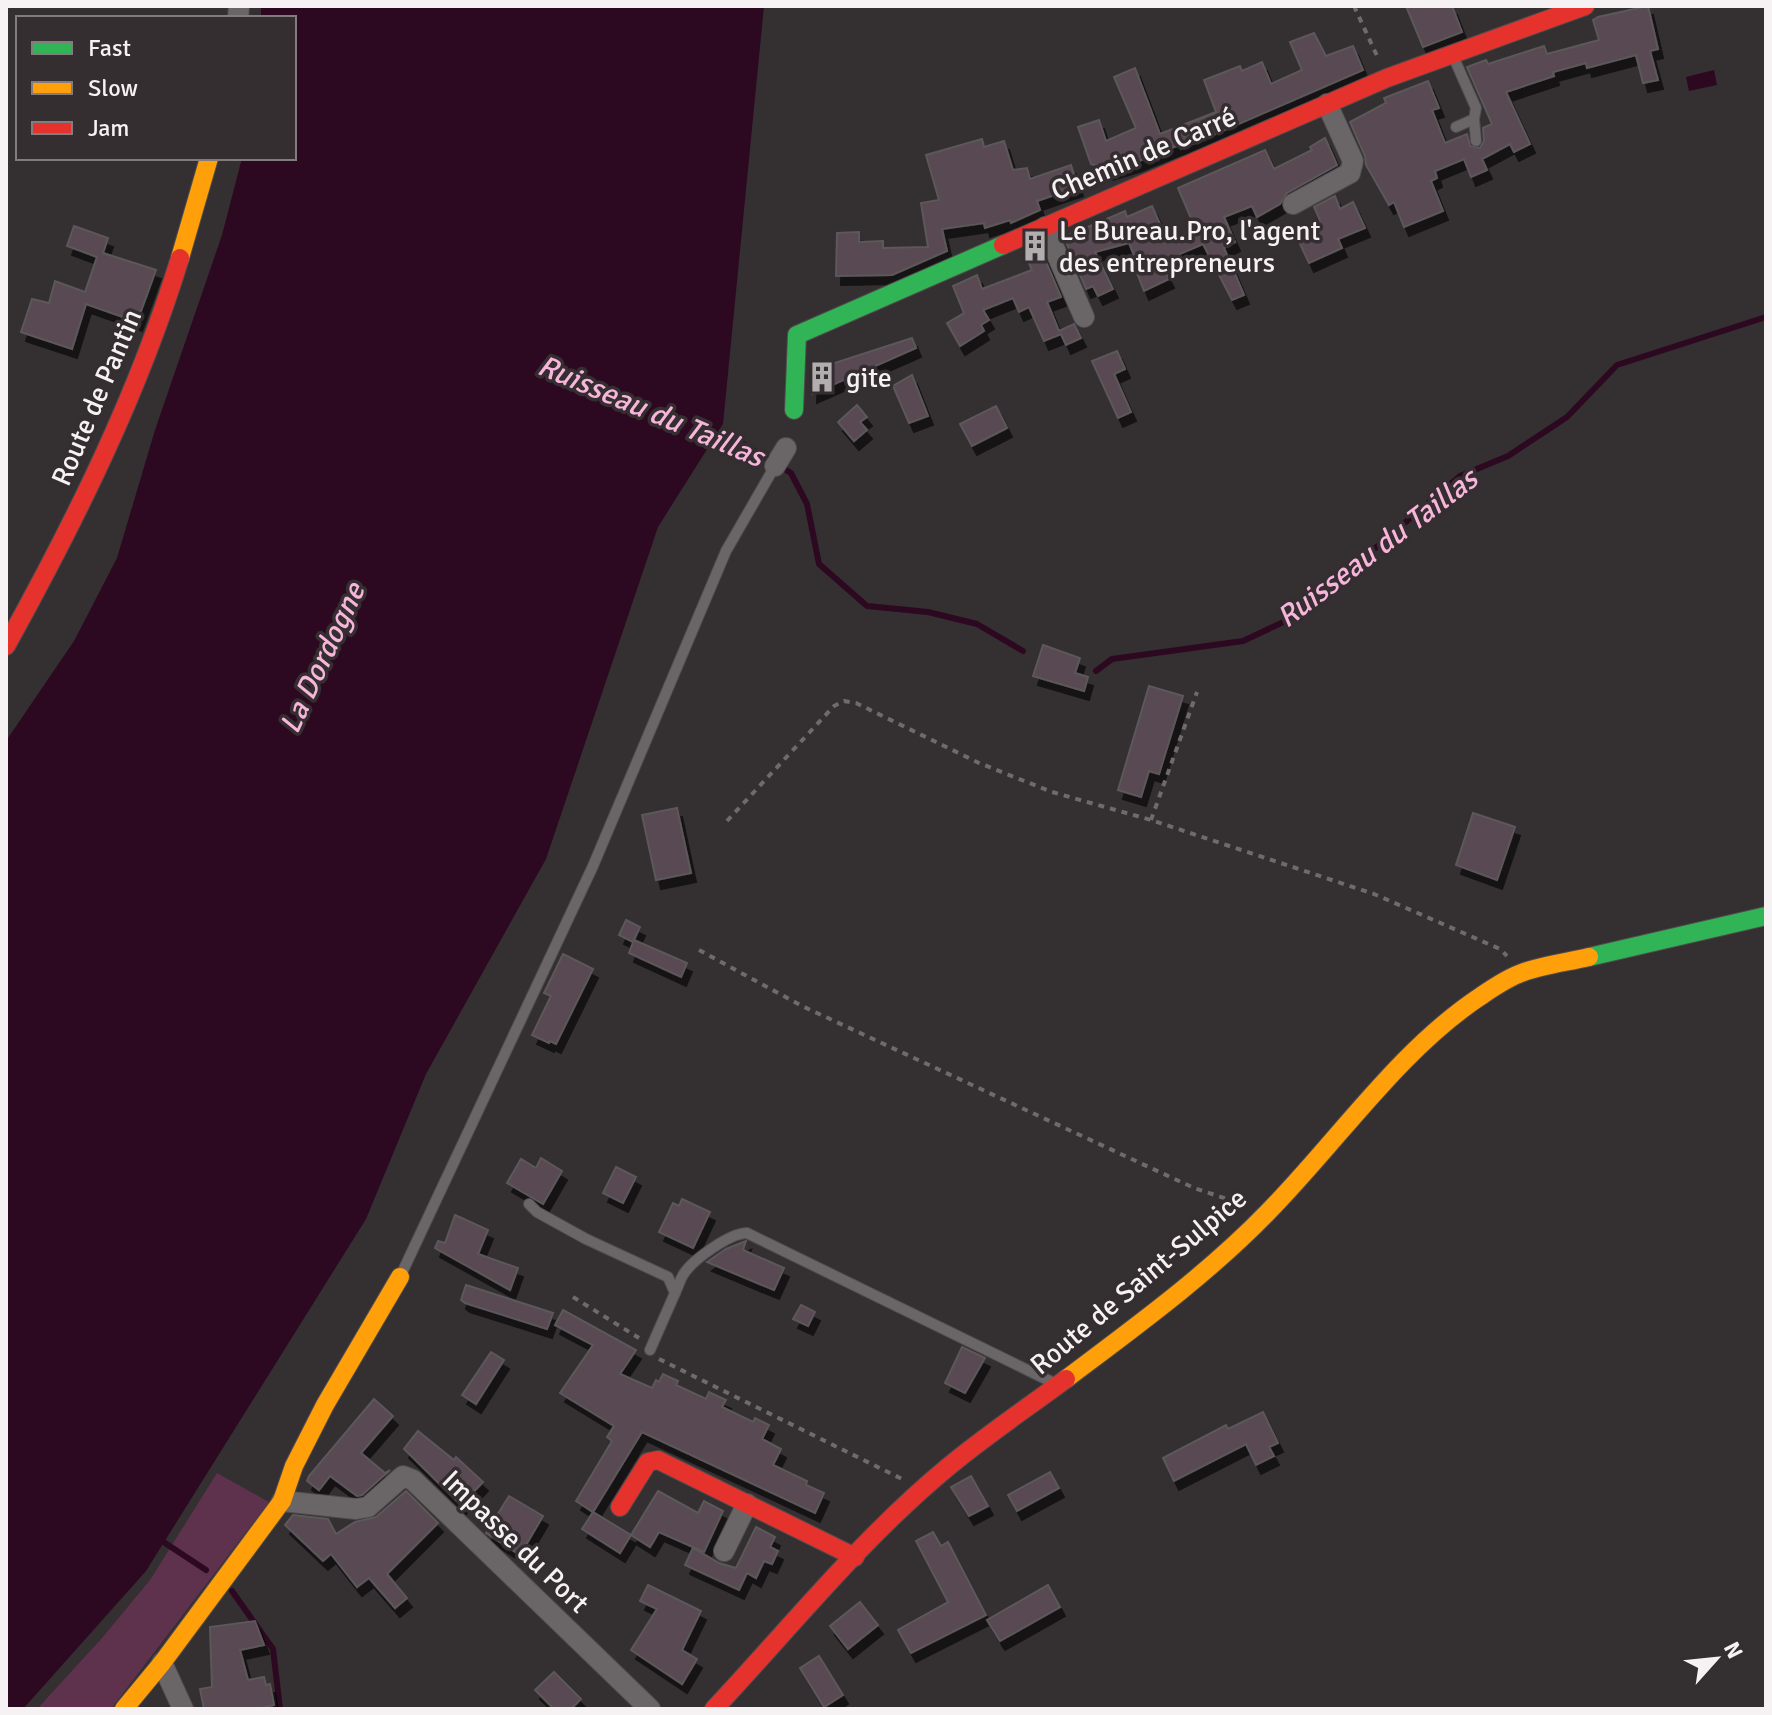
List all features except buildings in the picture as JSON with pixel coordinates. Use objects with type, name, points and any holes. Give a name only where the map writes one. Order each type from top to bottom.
[{"type":"street","name":"Chemin de Carré","points":[[794,410],[797,335],[1387,78],[1585,6]]},
{"type":"street","points":[[1293,204],[1350,173],[1353,161],[1327,104]]},
{"type":"street","name":"Route de Pantin","points":[[6,646],[53,561],[128,405],[167,298],[208,160]]},
{"type":"street","points":[[1045,227],[1084,317]]},
{"type":"street","points":[[775,466],[786,448]]},
{"type":"street","name":"Route de Saint-Sulpice","points":[[714,1709],[855,1557],[923,1489],[1217,1260],[1268,1212],[1372,1096],[1464,1007],[1522,972],[1766,916]]},
{"type":"street","points":[[124,1709],[162,1663],[282,1501],[294,1466],[325,1405],[400,1277]]},
{"type":"street","points":[[620,1507],[648,1462],[655,1460],[855,1557]]},
{"type":"street","name":"Impasse du Port","points":[[282,1501],[356,1509],[368,1507],[403,1476],[413,1480],[650,1709]]},
{"type":"street","points":[[724,1551],[747,1504]]},
{"type":"street","points":[[162,1663],[183,1709]]},
{"type":"lane","points":[[1452,54],[1476,108],[1476,141]]},
{"type":"lane","points":[[1456,127],[1474,119]]},
{"type":"lane","points":[[400,1277],[593,866],[726,551],[775,466]]},
{"type":"lane","points":[[529,1204],[537,1212],[586,1239],[668,1277],[675,1293]]},
{"type":"lane","points":[[650,1350],[683,1274],[727,1239],[738,1233],[747,1233],[1058,1385]]},
{"type":"path","points":[[1354,6],[1387,78]]},
{"type":"path","points":[[1151,820],[1197,692]]},
{"type":"path","points":[[727,821],[834,706],[844,701],[856,703],[979,763],[1052,792],[1151,820],[1374,894],[1500,949],[1522,972]]},
{"type":"path","points":[[699,950],[802,1006],[1180,1182],[1268,1212]]},
{"type":"path","points":[[573,1297],[639,1338],[657,1358],[923,1489]]},
{"type":"shaded area","points":[[217,1473],[269,1502],[111,1709],[37,1709],[150,1580]]},
{"type":"water","name":"La Dordogne","points":[[261,6],[764,6],[723,424],[658,527],[546,859],[426,1074],[366,1219],[146,1571],[23,1709],[6,1709],[6,741],[74,641],[117,558],[155,430],[222,235],[241,160],[296,160],[296,16],[261,16]]},
{"type":"water","points":[[1714,70],[1717,85],[1689,91],[1686,77]]},
{"type":"waterway","name":"Ruisseau du Taillas","points":[[1096,671],[1112,659],[1243,641],[1294,617],[1460,476],[1508,456],[1567,417],[1617,365],[1766,317]]},
{"type":"waterway","name":"Ruisseau du Taillas","points":[[710,431],[743,444],[791,473],[807,504],[819,564],[867,606],[928,612],[977,624],[1023,651]]},
{"type":"waterway","points":[[159,1539],[206,1570]]},
{"type":"waterway","points":[[232,1591],[273,1649],[280,1709]]},
{"type":"traffic: fast","points":[[794,410],[797,335],[1003,245]]},
{"type":"traffic: fast","points":[[1589,957],[1766,916]]},
{"type":"traffic: slow","points":[[180,258],[208,160]]},
{"type":"traffic: slow","points":[[1066,1379],[1170,1300],[1245,1235],[1396,1070],[1451,1018],[1518,974],[1589,957]]},
{"type":"traffic: slow","points":[[124,1709],[162,1663],[282,1501],[294,1466],[325,1405],[400,1277]]},
{"type":"traffic: jam","points":[[1003,245],[1387,78],[1585,6]]},
{"type":"traffic: jam","points":[[6,646],[56,552],[125,408],[180,258]]},
{"type":"traffic: jam","points":[[714,1709],[856,1553],[916,1494],[977,1444],[1066,1379]]},
{"type":"traffic: jam","points":[[620,1507],[648,1462],[658,1460],[855,1557]]},
{"type":"place","name":"Le Bureau.Pro, l'agent des entrepreneurs","points":[[1035,246]]},
{"type":"place","name":"gite","points":[[822,377]]}]
